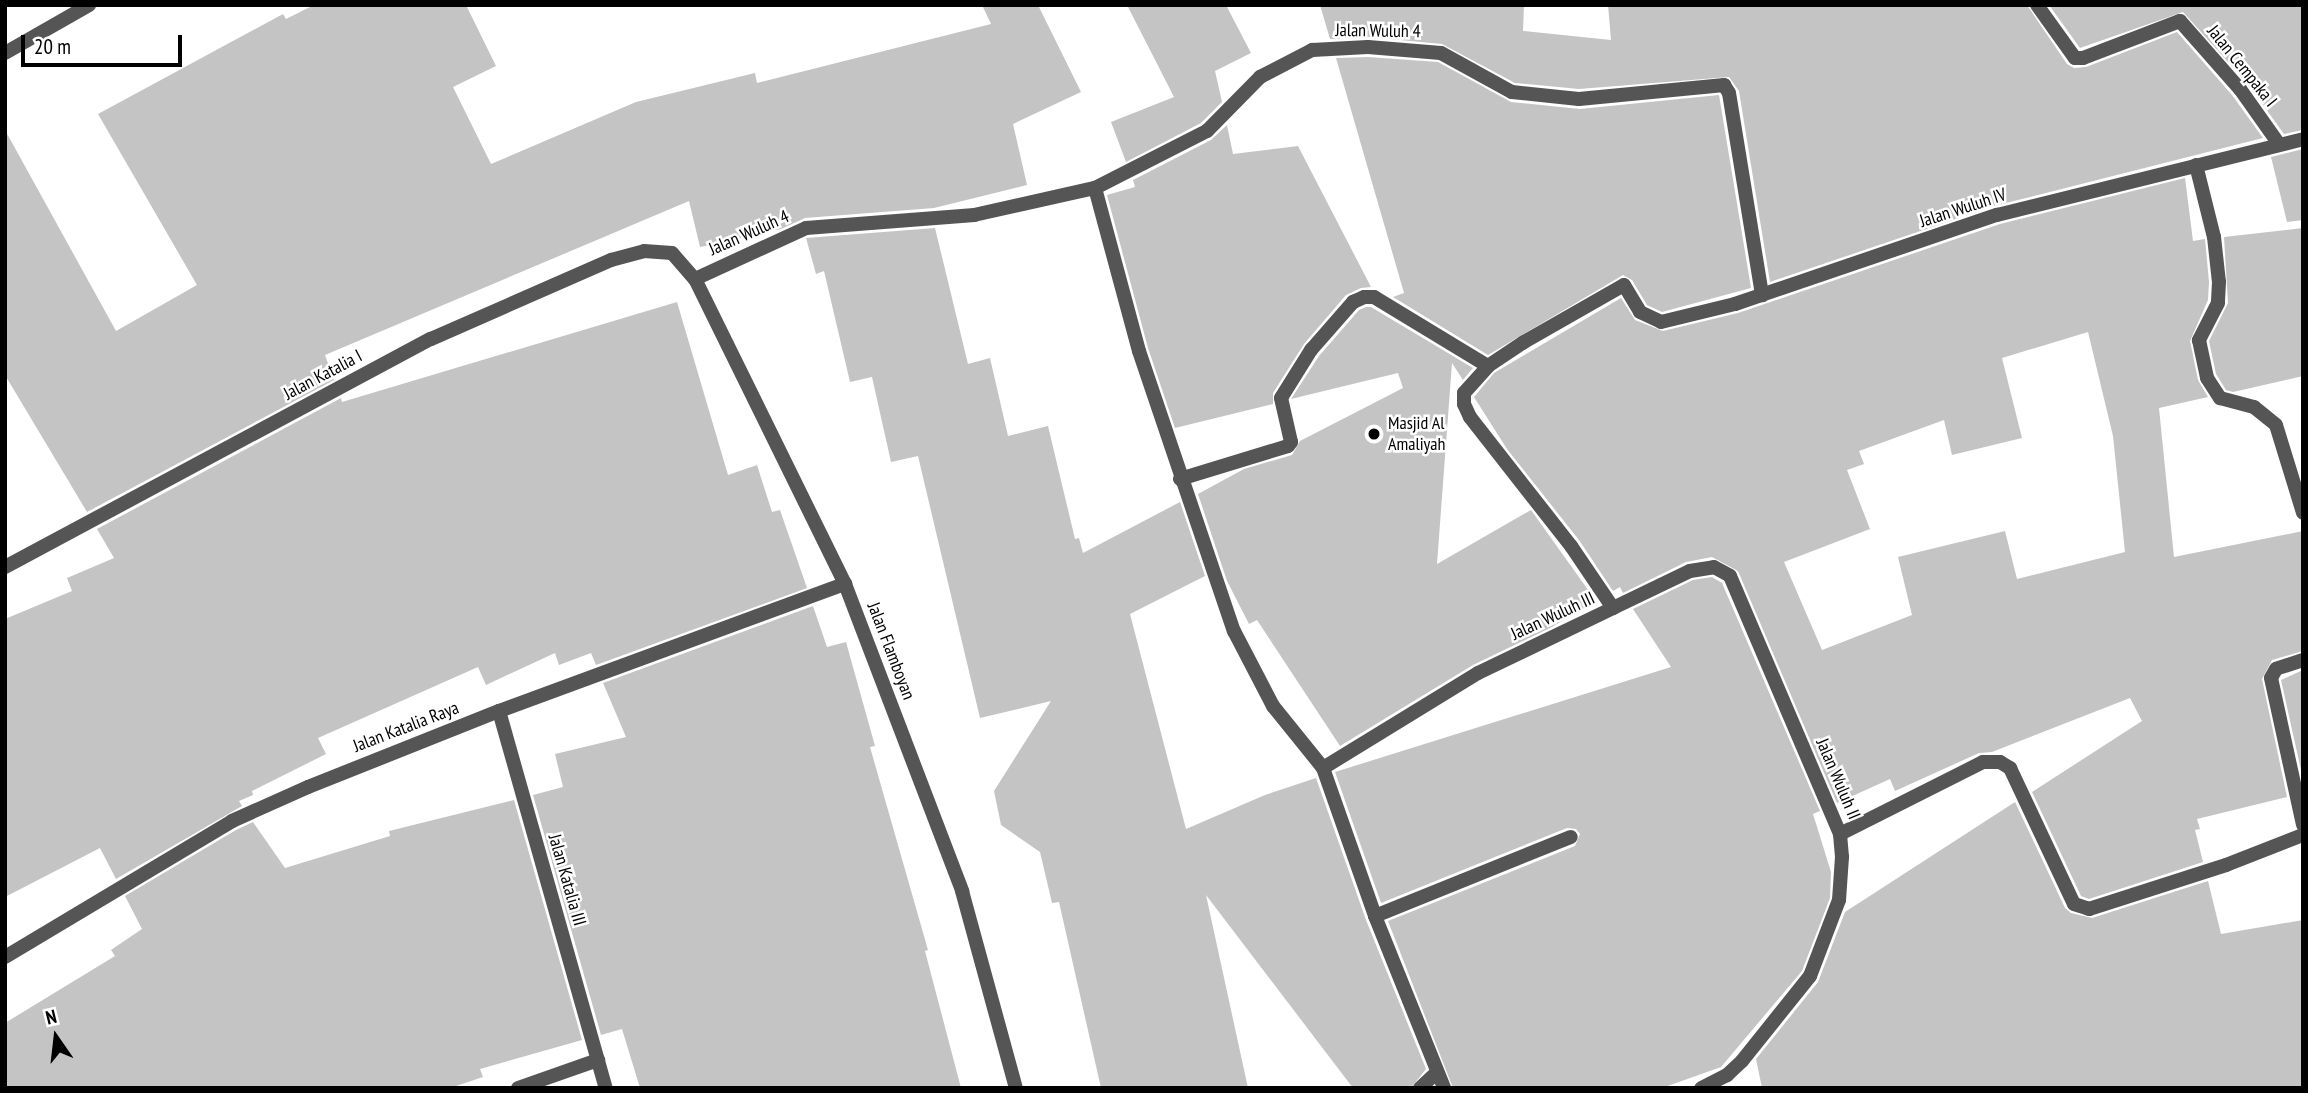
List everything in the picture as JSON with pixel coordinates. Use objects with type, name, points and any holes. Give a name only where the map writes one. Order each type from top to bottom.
[{"type":"street","points":[[5,53],[89,5]]},
{"type":"street","name":"Jalan Cempaka I","points":[[2037,5],[2074,58],[2083,58],[2180,21],[2240,89],[2279,144]]},
{"type":"street","points":[[2178,5],[2180,21]]},
{"type":"street","name":"Jalan Wuluh 4","points":[[695,279],[806,228],[974,215],[1096,188],[1207,131],[1261,77],[1312,50],[1368,47],[1441,53],[1512,92],[1579,99],[1719,84],[1729,93],[1762,295]]},
{"type":"street","name":"Jalan Wuluh IV","points":[[1488,366],[1624,285],[1640,313],[1661,322],[1762,295],[1997,215],[2303,139]]},
{"type":"street","points":[[2196,166],[2214,237],[2219,282],[2218,303],[2199,340],[2207,378],[2220,398],[2254,407],[2276,425],[2303,513]]},
{"type":"street","points":[[1096,188],[1139,351],[1180,479],[1234,631],[1273,706],[1323,768],[1376,916],[1444,1088]]},
{"type":"street","name":"Jalan Katalia I","points":[[5,567],[431,339],[611,260],[644,251],[672,253]]},
{"type":"street","name":"Jalan Flamboyan","points":[[672,253],[695,279],[845,584],[962,891],[1016,1088]]},
{"type":"street","points":[[1180,479],[1288,446],[1291,442],[1282,398],[1311,350],[1353,302],[1364,296],[1374,297],[1488,366]]},
{"type":"street","name":"Jalan Wuluh III","points":[[1323,768],[1478,673],[1613,608],[1571,546],[1470,417],[1464,404],[1464,393],[1488,366]]},
{"type":"street","name":"Jalan Wuluh II","points":[[1613,608],[1690,571],[1714,567],[1730,576],[1840,834],[1839,901],[1810,976],[1742,1061],[1727,1075],[1701,1088]]},
{"type":"street","name":"Jalan Katalia Raya","points":[[5,957],[232,821],[308,787],[499,711],[845,584]]},
{"type":"street","points":[[2303,660],[2282,666],[2273,672],[2271,678],[2303,825]]},
{"type":"street","name":"Jalan Katalia III","points":[[499,711],[606,1088]]},
{"type":"street","points":[[1840,834],[1983,762],[2000,762],[2010,768],[2074,904],[2089,909],[2226,865],[2303,835]]},
{"type":"street","points":[[1376,916],[1571,837]]},
{"type":"street","points":[[518,1088],[598,1060]]},
{"type":"street","points":[[1420,1088],[1437,1072]]},
{"type":"building","points":[[314,5],[466,5],[496,66],[453,87],[491,164],[636,102],[755,73],[757,83],[991,24],[982,5],[1038,5],[1081,92],[1013,124],[1027,185],[934,208],[805,218],[781,229],[700,247],[689,201],[325,355],[334,380],[87,512],[5,375],[5,130],[116,331],[197,285],[98,114],[283,14],[286,19]]},
{"type":"building","points":[[1127,5],[1226,5],[1251,53],[1215,71],[1222,102],[1201,123],[1126,162],[1111,122],[1174,97]]},
{"type":"building","points":[[1320,5],[1524,5],[1523,31],[1611,40],[1608,5],[2027,5],[2067,64],[2074,68],[2086,67],[2177,32],[2232,95],[2263,138],[1994,206],[1770,282],[1739,91],[1729,77],[1579,89],[1515,83],[1442,44],[1369,37],[1330,39]]},
{"type":"building","points":[[2049,5],[2303,5],[2303,130],[2284,134],[2247,83],[2183,12],[2080,48]]},
{"type":"building","points":[[1368,57],[1438,62],[1511,102],[1580,109],[1719,95],[1751,288],[1662,312],[1647,305],[1632,280],[1623,275],[1488,355],[1393,297],[1404,293],[1336,58]]},
{"type":"building","points":[[1227,125],[1233,154],[1298,146],[1371,287],[1346,295],[1304,344],[1273,393],[1273,404],[1175,428],[1148,348],[1107,195],[1135,187],[1133,180],[1211,140]]},
{"type":"building","points":[[2303,149],[2303,220],[2287,222],[2271,157]]},
{"type":"building","points":[[2185,178],[2193,241],[2205,239],[2208,300],[2190,341],[2198,380],[2208,397],[2159,408],[2174,557],[2303,531],[2303,651],[2272,660],[2262,679],[2287,797],[2197,819],[2200,829],[2195,830],[2203,862],[2089,899],[2081,896],[2032,792],[2142,721],[2130,698],[1992,752],[1979,753],[1895,791],[1890,779],[1837,803],[1738,571],[1712,557],[1686,562],[1623,593],[1620,587],[1613,591],[1579,540],[1507,449],[1474,397],[1494,373],[1621,298],[1635,320],[1663,331],[1738,313],[2000,224]],"holes":[[[2088,332],[2113,436],[2125,552],[2017,579],[2005,531],[1898,557],[1912,615],[1822,650],[1784,562],[1870,529],[1847,470],[1864,464],[1859,451],[1944,420],[1952,455],[2022,438],[2002,358]]]},
{"type":"building","points":[[935,228],[968,364],[990,358],[1008,436],[1048,426],[1075,539],[1079,538],[1083,553],[1180,502],[1205,576],[1130,614],[1186,829],[1265,795],[1316,778],[1366,920],[1426,1069],[1411,1088],[1353,1088],[1206,895],[1248,1088],[1101,1088],[1059,902],[1052,903],[1040,852],[1001,825],[994,791],[1051,701],[980,718],[918,456],[891,462],[872,377],[850,382],[824,271],[816,274],[806,238]]},
{"type":"building","points":[[2303,228],[2303,376],[2233,392],[2226,390],[2216,374],[2209,341],[2228,303],[2224,237]]},
{"type":"building","points":[[677,302],[728,475],[757,465],[772,512],[780,510],[807,588],[596,665],[591,653],[559,665],[555,653],[486,685],[478,667],[318,738],[326,754],[252,791],[253,795],[239,801],[242,806],[116,879],[100,848],[5,897],[5,619],[72,591],[67,578],[114,558],[97,529],[341,398],[342,402]]},
{"type":"building","points":[[1371,307],[1473,368],[1463,380],[1452,363],[1437,564],[1531,510],[1596,601],[1550,628],[1473,665],[1340,746],[1257,620],[1249,624],[1227,581],[1198,494],[1244,469],[1292,455],[1300,441],[1403,388],[1398,373],[1291,399],[1319,356],[1359,310]]},
{"type":"building","points":[[1712,577],[1722,583],[1820,811],[1813,814],[1831,872],[1830,898],[1802,971],[1721,1067],[1662,1088],[1453,1088],[1388,921],[1575,846],[1580,834],[1576,829],[1567,828],[1381,903],[1335,772],[1671,667],[1633,609],[1693,580]]},
{"type":"building","points":[[813,606],[827,647],[846,642],[875,746],[870,747],[928,950],[925,951],[961,1088],[640,1088],[622,1029],[601,1035],[533,795],[563,787],[555,754],[626,737],[603,683]]},
{"type":"building","points":[[2303,670],[2303,779],[2281,680]]},
{"type":"building","points":[[514,800],[582,1040],[480,1069],[483,1077],[450,1088],[5,1088],[5,1023],[115,956],[111,950],[142,929],[125,896],[236,830],[253,822],[285,868],[390,836],[389,831]]},
{"type":"building","points":[[2015,802],[2065,908],[2071,913],[2092,918],[2208,881],[2221,934],[2303,920],[2303,1088],[1762,1088],[1756,1059],[1818,982],[1845,912]]},
{"type":"place","name":"Masjid Al Amaliyah","points":[[1374,434]]}]
